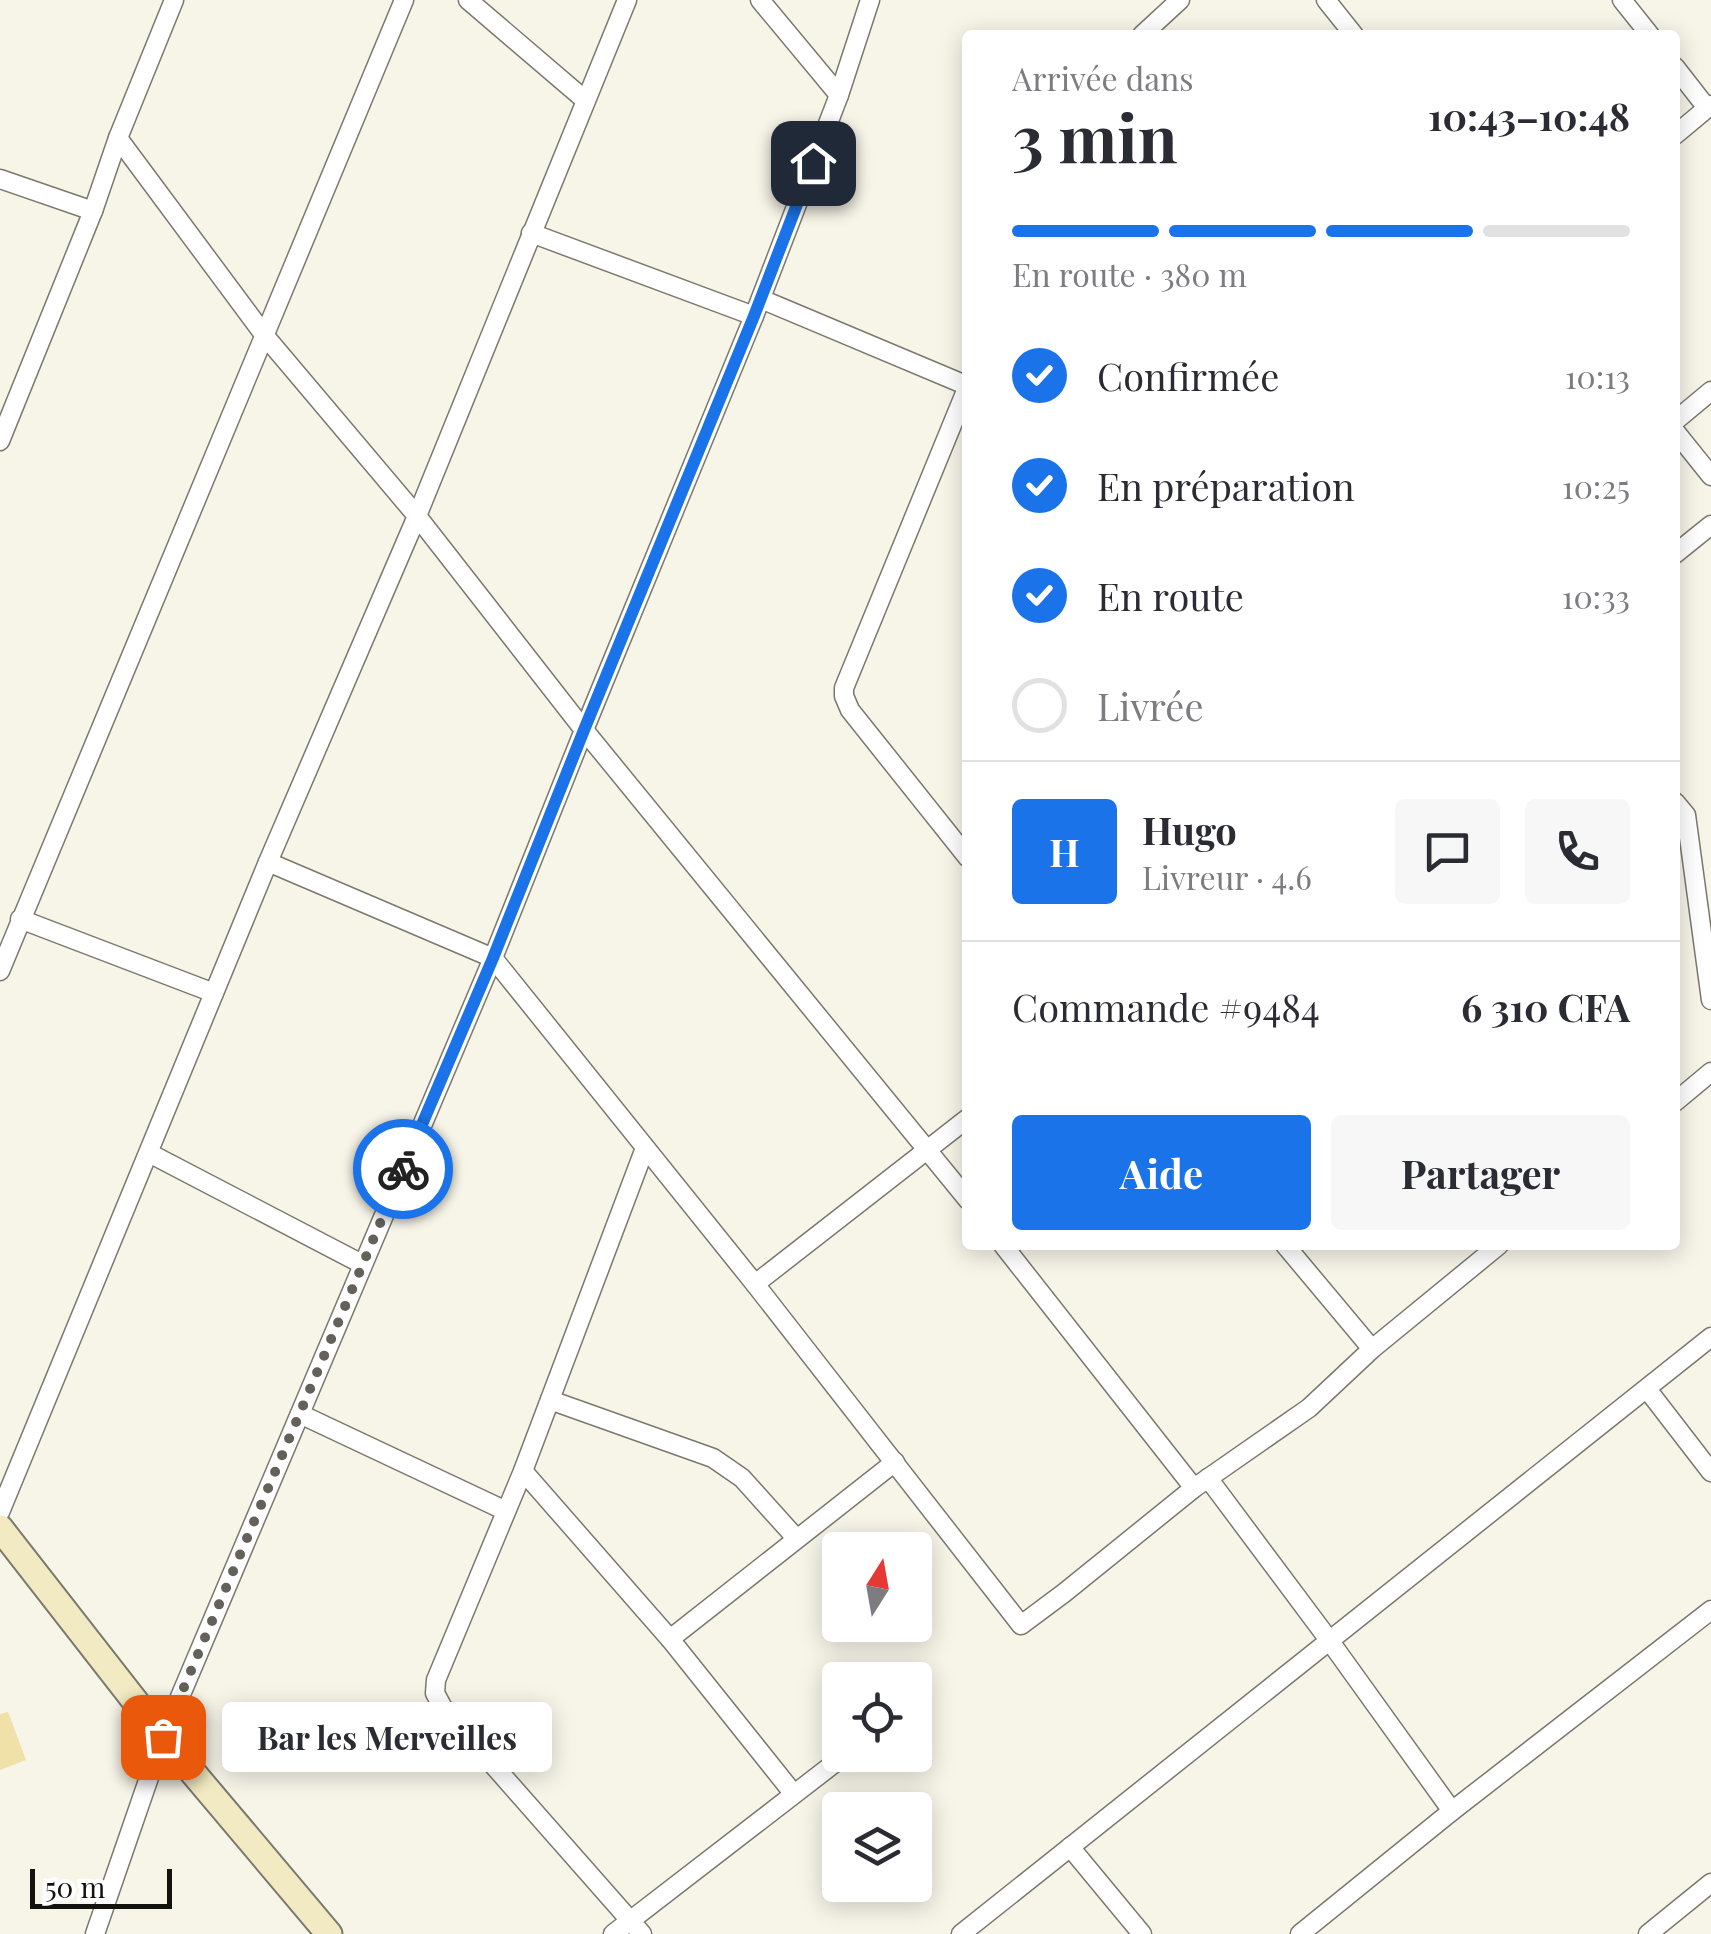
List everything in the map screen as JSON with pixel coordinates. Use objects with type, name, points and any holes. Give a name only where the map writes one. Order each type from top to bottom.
[{"type":"street","points":[[0,441],[174,0]]},
{"type":"street","points":[[0,971],[404,0]]},
{"type":"street","points":[[468,0],[585,100]]},
{"type":"street","points":[[0,1512],[268,862],[417,516],[627,0]]},
{"type":"street","points":[[760,0],[840,95]]},
{"type":"street","points":[[95,1934],[163,1737],[493,958],[758,308],[840,95],[870,0]]},
{"type":"street","points":[[1147,30],[1180,0]]},
{"type":"street","points":[[1326,0],[1350,30]]},
{"type":"street","points":[[1622,0],[1646,30]]},
{"type":"street","points":[[1680,73],[1709,106],[1680,130]]},
{"type":"street","points":[[118,138],[265,336],[417,516],[584,730],[962,1192]]},
{"type":"street","points":[[0,178],[93,211]]},
{"type":"street","points":[[531,233],[758,308],[962,384]]},
{"type":"street","points":[[1680,417],[1711,391]]},
{"type":"street","points":[[962,401],[844,696],[850,710],[962,850]]},
{"type":"street","points":[[1680,437],[1711,476]]},
{"type":"street","points":[[1680,550],[1711,525]]},
{"type":"street","points":[[1680,820],[1711,1000]]},
{"type":"street","points":[[268,862],[493,958],[755,1284],[1021,1625],[1201,1483],[1309,1408],[1372,1348],[1493,1250]]},
{"type":"street","points":[[20,919],[214,993]]},
{"type":"street","points":[[1680,1098],[1711,1072]]},
{"type":"street","points":[[755,1284],[962,1123]]},
{"type":"street","points":[[636,1927],[434,1693],[523,1471],[644,1148]]},
{"type":"street","points":[[149,1153],[362,1264]]},
{"type":"street","points":[[1007,1250],[1329,1640],[1452,1811]]},
{"type":"street","points":[[1289,1250],[1372,1348]]},
{"type":"street","points":[[962,1934],[1711,1337]]},
{"type":"street","points":[[1647,1389],[1711,1472]]},
{"type":"street","points":[[550,1400],[713,1458],[742,1478],[796,1538]]},
{"type":"street","points":[[300,1414],[506,1512]]},
{"type":"street","points":[[670,1639],[895,1462]]},
{"type":"street","points":[[523,1471],[670,1639],[793,1794]]},
{"type":"street","points":[[0,1528],[163,1737],[329,1934]]},
{"type":"street","points":[[1300,1934],[1711,1610]]},
{"type":"street","points":[[612,1934],[636,1927],[822,1772]]},
{"type":"street","points":[[1070,1848],[1142,1934]]},
{"type":"street","points":[[1657,1931],[1711,1882]]},
{"type":"shaded area","points":[[8,1712],[26,1760],[0,1770],[0,1714]]},
{"type":"way so far","points":[[163,1737],[403,1169]]},
{"type":"place","name":"Bar les Merveilles","points":[[163,1737]]},
{"type":"route","points":[[403,1169],[493,958],[813,163]]}]
